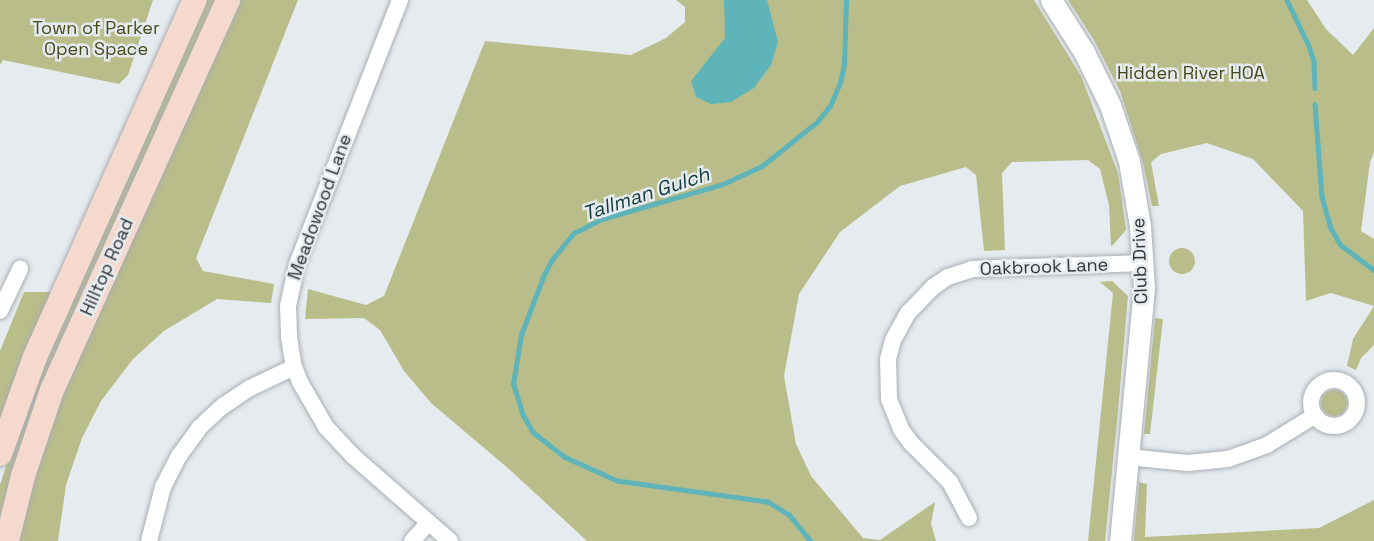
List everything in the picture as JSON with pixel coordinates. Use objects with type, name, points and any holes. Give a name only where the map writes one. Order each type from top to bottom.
[{"type":"main road","name":"Hilltop Road","points":[[0,454],[35,357],[195,0]]},
{"type":"main road","name":"Hilltop Road","points":[[7,541],[22,476],[52,390],[228,0]]},
{"type":"street","name":"Meadowood Lane","points":[[400,0],[297,264],[288,306],[289,337],[294,367],[312,405],[335,438],[450,541]]},
{"type":"street","name":"Club Drive","points":[[1051,0],[1094,70],[1116,122],[1133,177],[1144,263],[1143,312],[1120,541]]},
{"type":"street","name":"Oakbrook Lane","points":[[969,519],[950,482],[911,443],[901,429],[889,399],[888,359],[893,340],[908,313],[933,287],[948,277],[972,269],[1144,263]]},
{"type":"street","points":[[0,311],[20,268]]},
{"type":"street","points":[[149,541],[163,487],[178,456],[199,428],[219,409],[250,388],[294,367]]},
{"type":"street","points":[[1128,458],[1188,463],[1228,459],[1267,445],[1314,416]]},
{"type":"street","points":[[412,541],[429,522]]},
{"type":"green space","name":"Town of Parker Open Space","points":[[0,0],[153,0],[128,75],[119,84],[3,60],[0,65]]},
{"type":"green space","points":[[205,0],[217,0],[0,526],[0,485],[25,406]]},
{"type":"green space","points":[[238,0],[298,0],[196,258],[203,271],[274,284],[271,303],[217,299],[164,331],[133,359],[101,401],[82,438],[66,485],[58,541],[18,541],[25,505],[57,406]]},
{"type":"green space","points":[[676,0],[1034,0],[1081,76],[1118,173],[1126,230],[1113,245],[1111,246],[1109,205],[1100,169],[1088,160],[1012,162],[1002,173],[1005,250],[984,251],[976,175],[966,167],[900,186],[840,232],[799,294],[784,376],[796,444],[811,476],[863,538],[880,540],[935,502],[931,524],[936,541],[587,541],[509,469],[431,403],[404,371],[380,330],[364,318],[305,319],[308,289],[366,305],[384,296],[485,41],[631,55],[666,38],[685,22],[685,7]]},
{"type":"green space","name":"Hidden River HOA","points":[[1068,0],[1307,0],[1326,29],[1353,55],[1374,28],[1374,152],[1370,162],[1361,231],[1374,239],[1374,306],[1331,293],[1306,301],[1303,211],[1253,159],[1207,143],[1161,154],[1151,162],[1159,206],[1152,206],[1143,163],[1120,91],[1094,40]]},
{"type":"green space","points":[[1182,248],[1192,251],[1195,261],[1192,271],[1182,274],[1172,271],[1169,261],[1172,251]]},
{"type":"green space","points":[[1112,281],[1128,296],[1118,412],[1105,541],[1088,541],[1113,293],[1100,282]]},
{"type":"green space","points":[[24,292],[54,292],[0,421],[0,351]]},
{"type":"green space","points":[[1374,306],[1374,345],[1361,358],[1356,370],[1347,366],[1353,339]]},
{"type":"green space","points":[[1155,318],[1163,319],[1150,434],[1144,434]]},
{"type":"green space","points":[[1334,390],[1343,394],[1347,403],[1343,412],[1334,416],[1325,412],[1321,403],[1325,394]]},
{"type":"green space","points":[[1139,482],[1147,484],[1145,537],[1319,528],[1374,500],[1374,541],[1134,541]]},
{"type":"water","points":[[724,0],[767,0],[778,42],[771,65],[754,88],[731,102],[711,104],[696,97],[691,81],[725,38]]},
{"type":"waterway","name":"Tallman Gulch","points":[[810,541],[789,515],[767,502],[617,481],[564,457],[533,433],[523,416],[513,384],[521,335],[543,277],[551,261],[574,233],[602,219],[723,184],[762,166],[817,122],[830,106],[840,83],[844,64],[846,0]]},
{"type":"waterway","points":[[1287,0],[1314,61],[1315,88]]},
{"type":"waterway","points":[[1315,104],[1322,197],[1331,228],[1341,245],[1374,270]]}]
